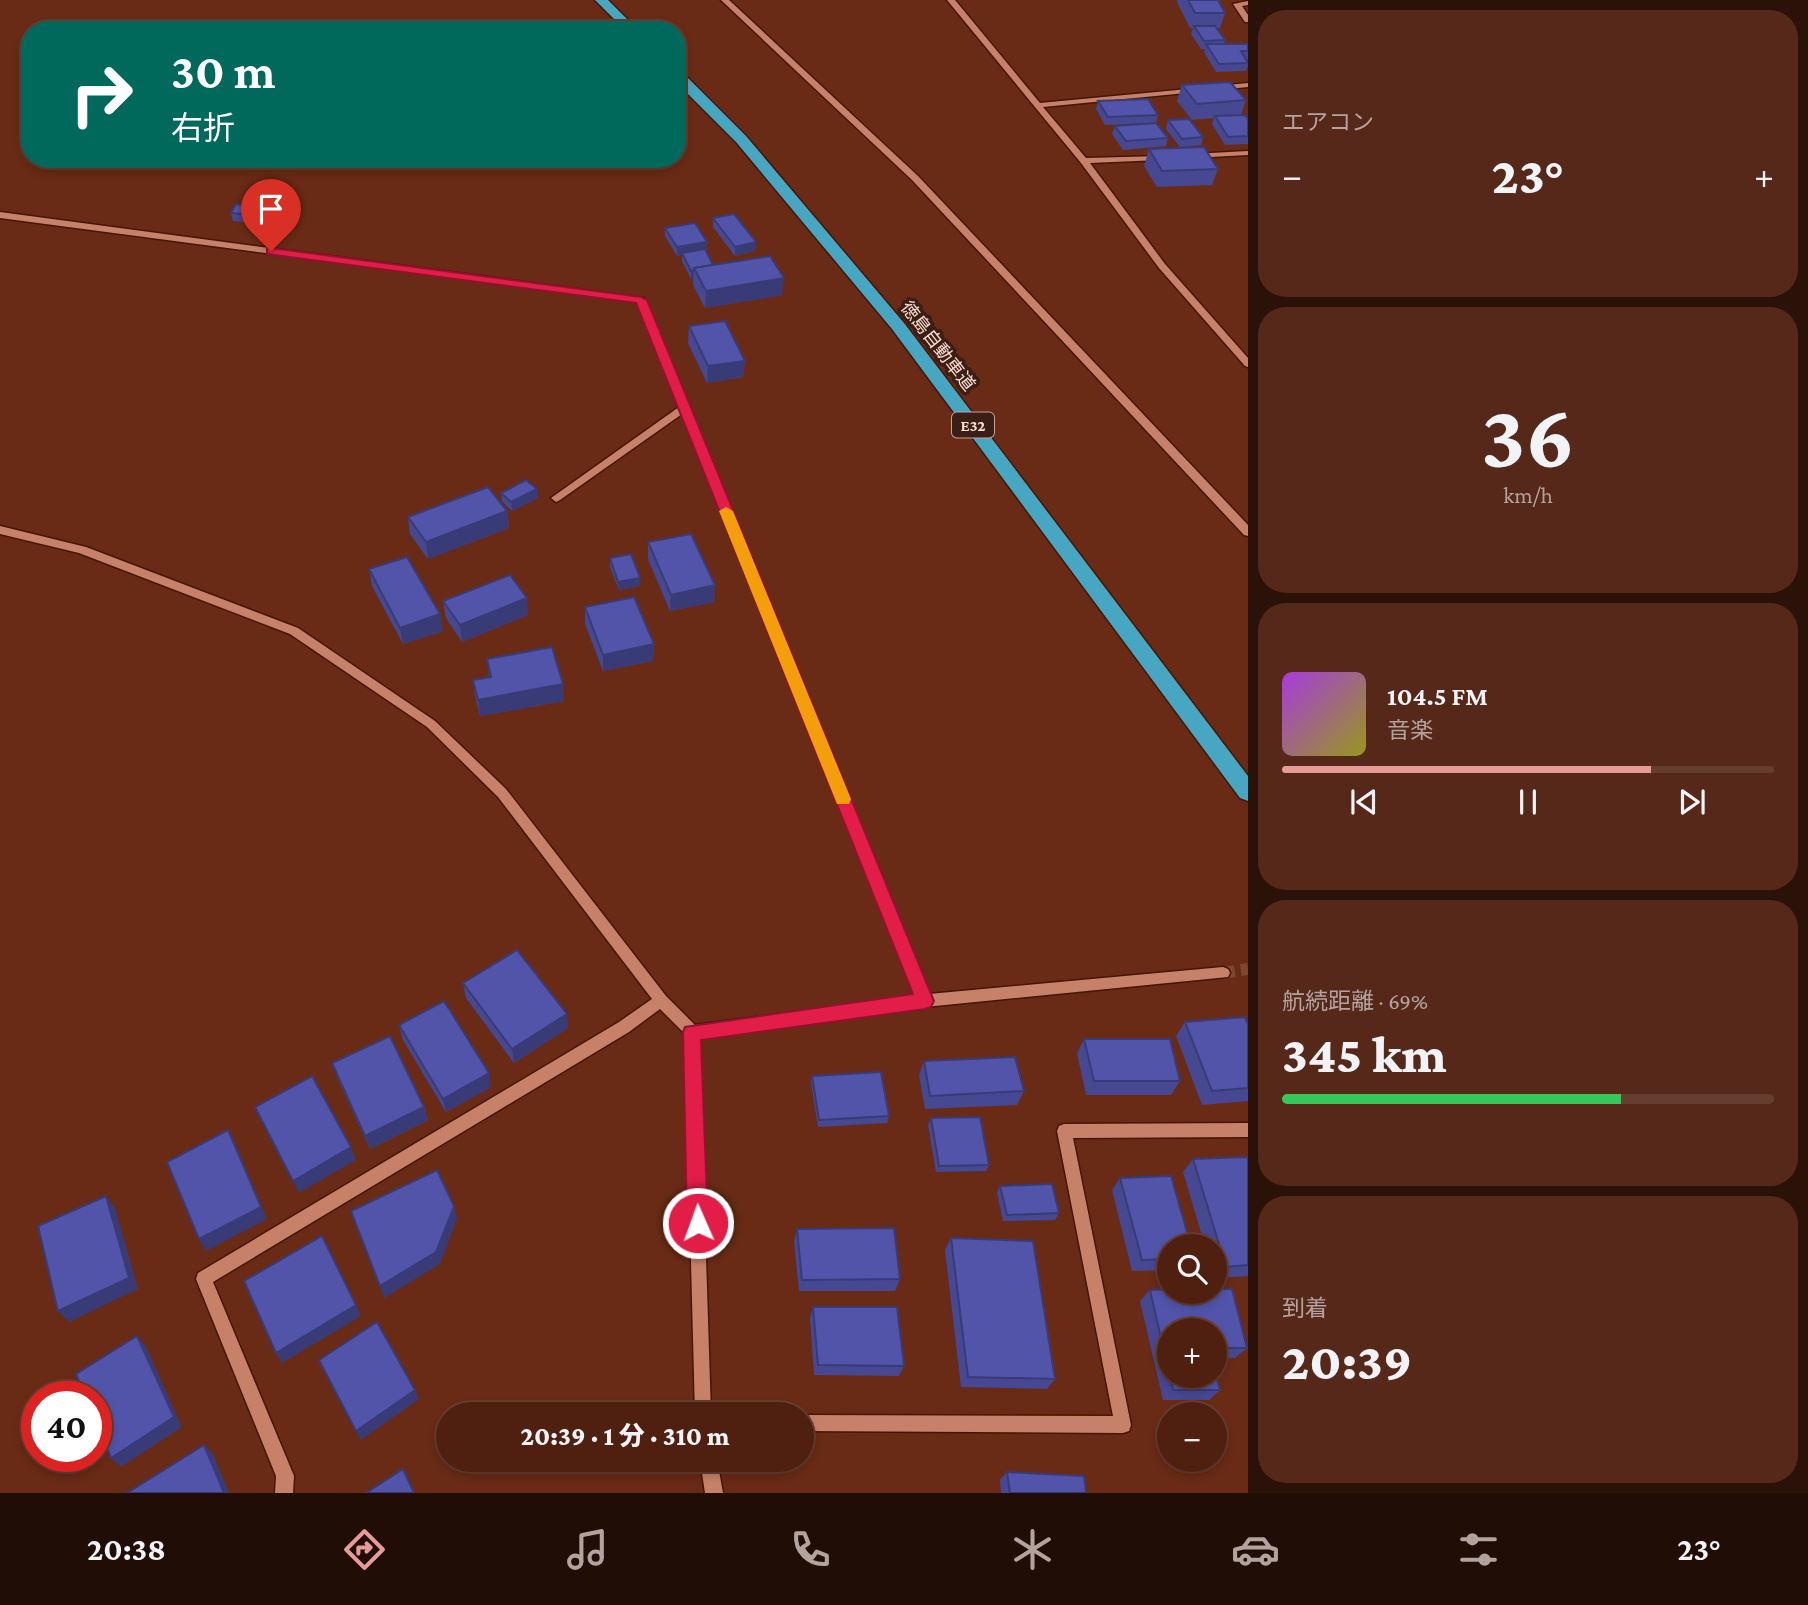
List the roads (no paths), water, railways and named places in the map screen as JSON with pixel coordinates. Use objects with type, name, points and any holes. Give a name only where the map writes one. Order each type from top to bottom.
[{"type":"highway","points":[[601,0],[623,21]]},
{"type":"highway","name":"徳島自動車道","points":[[686,84],[741,139],[898,326],[1248,792]]},
{"type":"street","points":[[725,0],[915,178],[1248,532]]},
{"type":"street","points":[[951,0],[1039,104],[1162,266],[1248,365]]},
{"type":"street","points":[[1248,3],[1237,4],[1248,20]]},
{"type":"street","points":[[1039,104],[1248,85]]},
{"type":"street","points":[[1180,157],[1248,153]]},
{"type":"street","points":[[1084,162],[1166,157]]},
{"type":"street","points":[[0,215],[641,300],[925,1001]]},
{"type":"street","points":[[556,498],[684,408]]},
{"type":"street","points":[[0,530],[82,550],[294,631],[431,724],[502,793],[661,1000],[692,1032],[703,1402]]},
{"type":"street","points":[[692,1032],[925,1001],[1223,973]]},
{"type":"street","points":[[284,1493],[285,1476],[204,1279],[624,1027],[661,1000]]},
{"type":"street","points":[[814,1423],[1122,1425],[1064,1131],[1248,1130]]},
{"type":"street","points":[[711,1472],[714,1493]]},
{"type":"tunnel","points":[[1223,973],[1248,969]]}]
